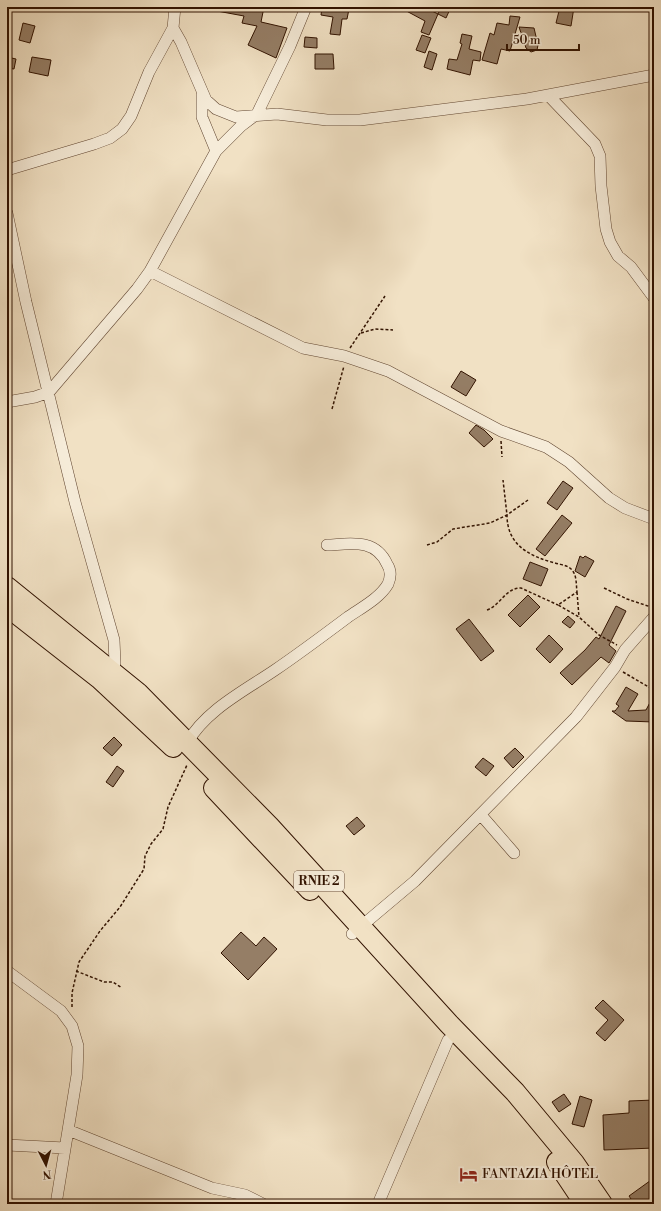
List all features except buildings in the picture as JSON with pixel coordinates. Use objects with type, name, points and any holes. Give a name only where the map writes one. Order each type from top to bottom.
[{"type":"highway","name":"RNIE 2","points":[[7,587],[110,678],[188,752],[254,833],[357,931],[449,1024],[511,1098],[585,1204]]},
{"type":"highway","name":"RNIE 2","points":[[7,606],[110,678]]},
{"type":"highway","name":"RNIE 2","points":[[357,931],[448,1040],[511,1098],[574,1163],[602,1204]]},
{"type":"street","points":[[7,170],[94,144],[110,138],[122,129],[131,116],[149,72],[173,28],[175,7]]},
{"type":"street","points":[[7,402],[35,397],[49,392],[150,271],[216,151],[241,126],[257,114],[290,46],[306,7]]},
{"type":"street","points":[[173,28],[181,42],[202,94],[206,100],[216,109],[236,117],[257,114],[277,114],[327,120],[360,120],[477,106],[654,75]]},
{"type":"street","points":[[202,94],[202,117],[216,151]]},
{"type":"street","points":[[548,94],[595,144],[600,156],[601,186],[606,229],[610,242],[618,256],[635,272],[654,298]]},
{"type":"street","points":[[7,213],[26,302],[75,502],[114,640],[110,678]]},
{"type":"street","points":[[150,271],[303,348],[344,356],[388,371],[501,431],[546,447],[569,462],[609,498],[625,508],[654,519]]},
{"type":"street","points":[[188,752],[194,732],[224,704],[300,652],[373,599],[388,584],[390,568],[384,557],[373,547],[355,544],[327,545]]},
{"type":"street","points":[[357,931],[415,881],[576,717],[615,667],[625,650],[654,617]]},
{"type":"street","points":[[481,814],[514,853]]},
{"type":"street","points":[[7,971],[61,1011],[72,1026],[78,1046],[77,1075],[56,1204]]},
{"type":"street","points":[[378,1204],[448,1040]]},
{"type":"street","points":[[68,1130],[212,1188],[245,1195],[264,1204]]},
{"type":"street","points":[[7,1145],[65,1148]]},
{"type":"path","points":[[332,409],[344,365],[344,356],[385,296]]},
{"type":"path","points":[[361,333],[375,329],[393,330]]},
{"type":"path","points":[[501,431],[502,457]]},
{"type":"path","points":[[503,480],[509,534],[519,546],[537,558],[569,567],[575,576],[579,617]]},
{"type":"path","points":[[427,545],[437,542],[453,529],[490,523],[507,515],[528,500]]},
{"type":"path","points":[[487,610],[500,603],[510,590],[521,588],[558,605],[579,617],[599,635],[625,650]]},
{"type":"path","points":[[604,588],[654,609]]},
{"type":"path","points":[[558,605],[577,592]]},
{"type":"path","points":[[615,667],[654,690]]},
{"type":"path","points":[[72,1026],[72,993],[79,962],[120,907],[144,869],[145,856],[151,844],[163,829],[168,807],[188,752]]},
{"type":"path","points":[[76,971],[104,982],[113,982],[122,988]]},
{"type":"place","name":"FANTAZIA HÔTEL","points":[[469,1174]]}]
